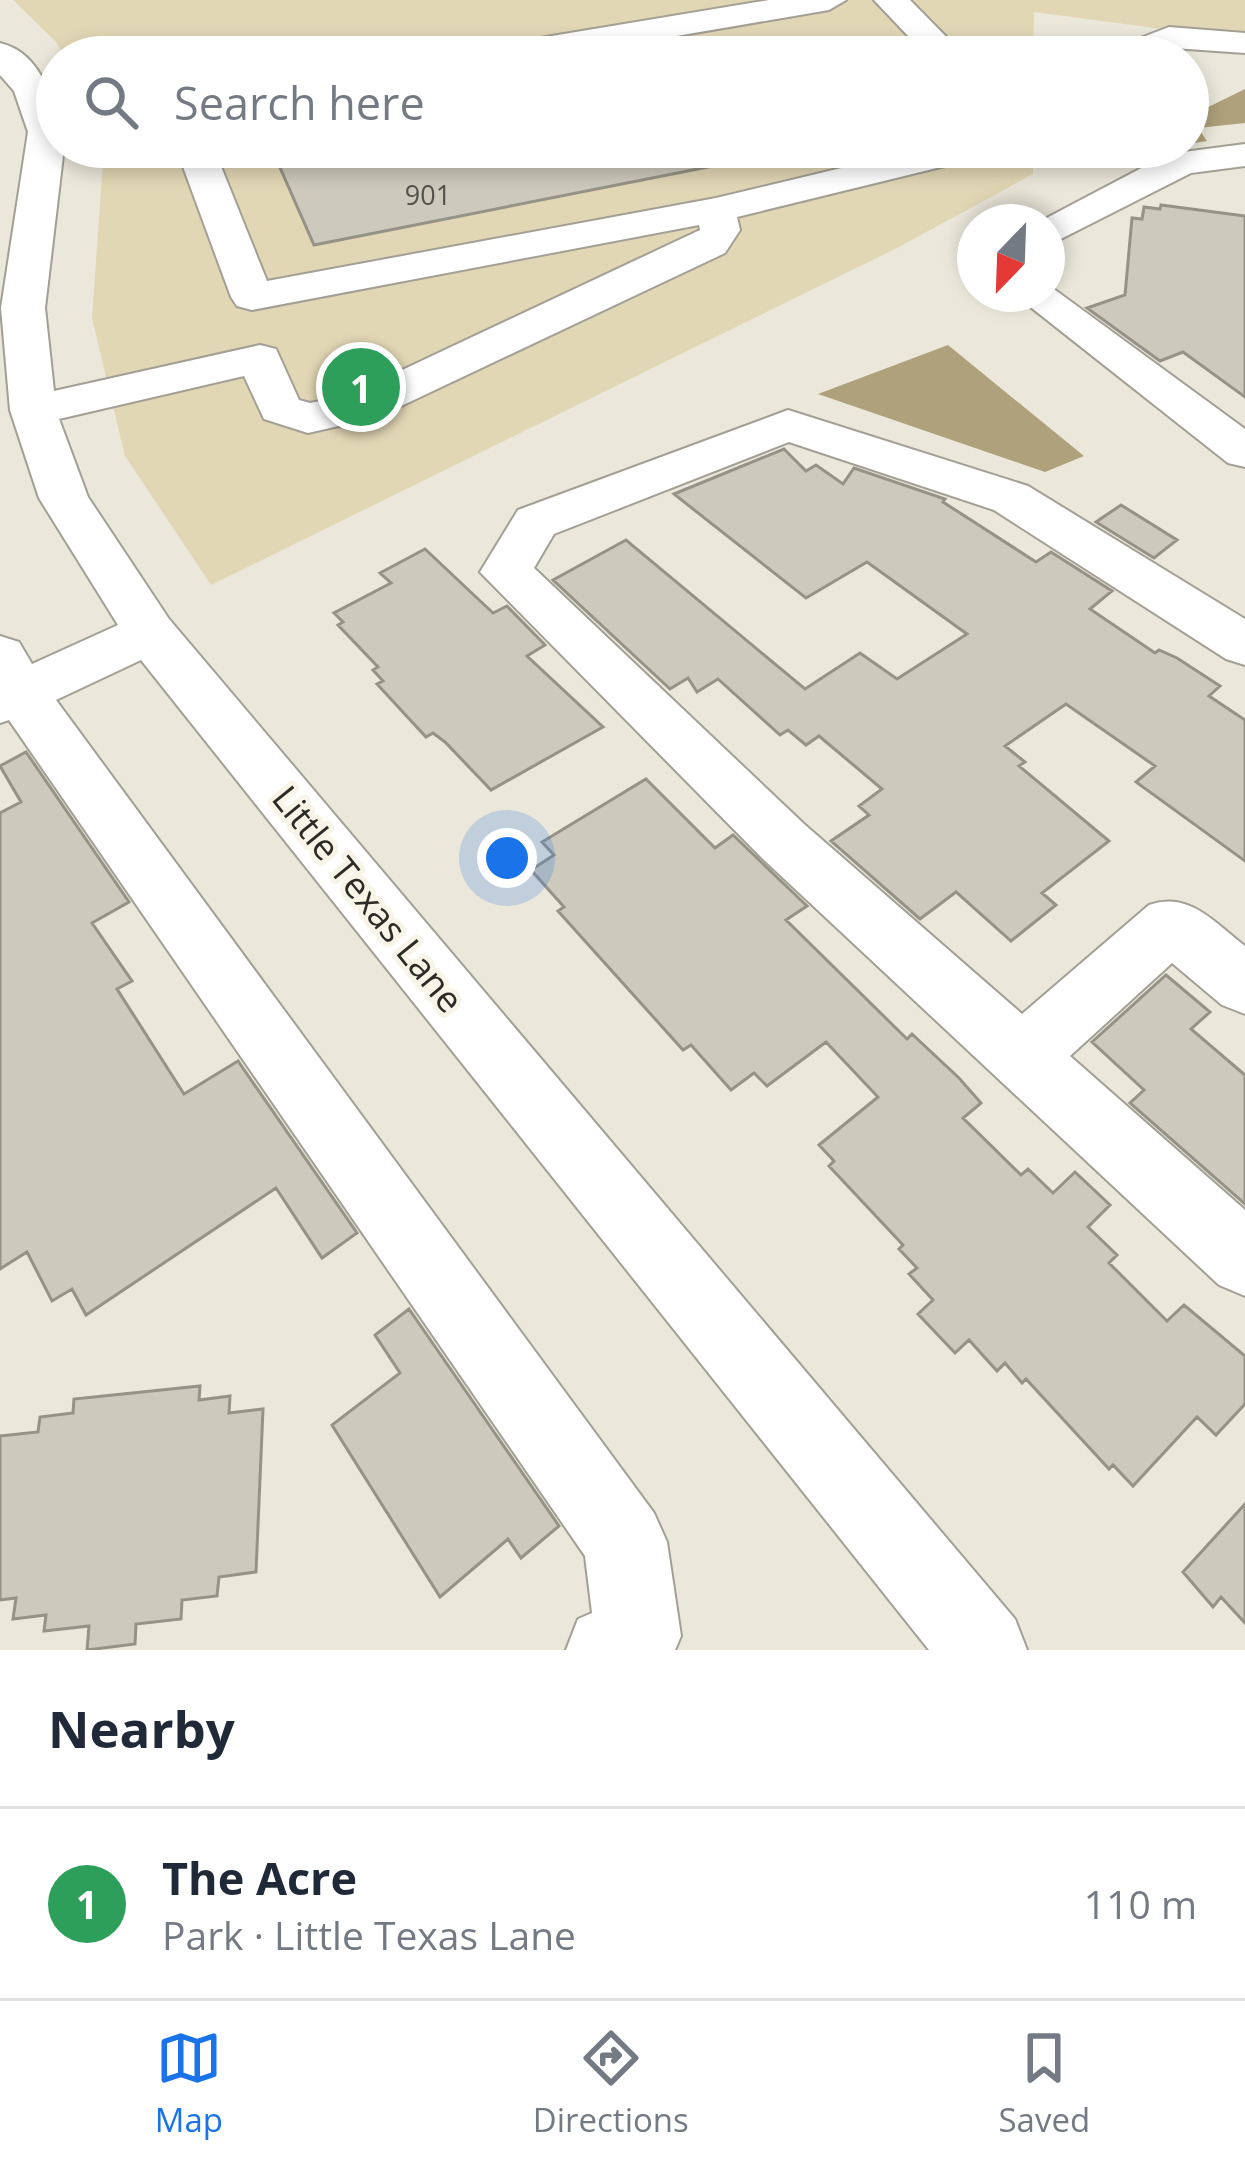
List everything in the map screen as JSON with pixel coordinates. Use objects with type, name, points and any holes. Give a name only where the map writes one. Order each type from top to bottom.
[{"type":"street","points":[[617,36],[830,0]]},
{"type":"street","points":[[891,0],[926,36]]},
{"type":"street","points":[[1209,40],[1245,43]]},
{"type":"street","name":"Little Texas Lane","points":[[0,52],[31,88],[35,135],[23,308],[33,410],[64,498],[150,633],[984,1650]]},
{"type":"street","points":[[1209,159],[1245,154]]},
{"type":"street","points":[[203,168],[252,297],[260,359],[280,409],[308,418],[362,407],[710,244],[720,230],[716,210]]},
{"type":"street","points":[[252,297],[716,210],[890,168]]},
{"type":"street","points":[[1065,224],[1171,168]]},
{"type":"street","points":[[1059,312],[1245,452]]},
{"type":"street","points":[[33,410],[260,359]]},
{"type":"street","points":[[1245,646],[1011,497],[788,425],[536,522],[506,572],[783,841],[1245,1259]]},
{"type":"street","points":[[150,633],[6,682],[625,1542],[638,1636],[609,1650]]},
{"type":"street","points":[[1021,1057],[1171,924],[1245,985]]},
{"type":"shaded area","points":[[13,0],[1245,0],[1245,40],[1034,12],[1033,36],[50,36]]},
{"type":"shaded area","points":[[1245,89],[1245,123],[1209,127],[1209,107]]},
{"type":"shaded area","points":[[103,168],[1033,168],[1033,174],[978,204],[957,204],[957,215],[897,248],[211,585],[125,456],[92,318]]},
{"type":"shaded area","points":[[948,345],[1084,456],[1045,472],[818,394]]},
{"type":"building","points":[[280,168],[703,168],[314,245]]},
{"type":"building","points":[[1161,205],[1245,216],[1245,397],[1183,352],[1160,361],[1087,308],[1125,295],[1132,218],[1142,219],[1144,207],[1160,209]]},
{"type":"building","points":[[784,449],[806,471],[816,465],[843,484],[854,468],[945,499],[943,502],[1036,562],[1051,552],[1112,591],[1090,609],[1155,653],[1159,650],[1177,658],[1220,686],[1209,696],[1245,720],[1245,861],[1136,782],[1155,766],[1066,704],[1005,746],[1025,762],[1019,766],[1109,841],[1042,893],[1056,905],[1011,941],[956,892],[920,919],[831,841],[869,815],[859,806],[882,789],[819,736],[806,745],[788,730],[780,735],[718,679],[697,692],[688,678],[670,689],[553,580],[626,540],[805,689],[860,653],[897,679],[967,634],[867,562],[806,598],[674,494]]},
{"type":"building","points":[[1121,505],[1177,540],[1154,558],[1096,522]]},
{"type":"building","points":[[425,549],[493,613],[507,606],[545,645],[527,656],[603,727],[491,790],[445,742],[433,733],[426,737],[377,684],[383,681],[373,670],[378,667],[338,625],[343,622],[334,613],[391,583],[380,573]]},
{"type":"building","points":[[26,752],[129,902],[92,923],[132,981],[117,989],[184,1094],[238,1061],[357,1233],[322,1258],[276,1188],[86,1315],[72,1289],[52,1301],[27,1252],[0,1269],[0,813],[21,802],[0,766]]},
{"type":"building","points":[[646,779],[715,848],[733,835],[807,906],[786,920],[907,1039],[912,1034],[959,1078],[981,1103],[963,1118],[1021,1175],[1028,1169],[1053,1193],[1075,1172],[1110,1205],[1088,1227],[1117,1255],[1109,1263],[1167,1321],[1184,1305],[1245,1356],[1245,1404],[1216,1435],[1197,1417],[1133,1486],[1113,1465],[1109,1469],[1026,1379],[1022,1383],[1005,1363],[997,1371],[969,1340],[955,1353],[918,1314],[933,1300],[909,1274],[917,1268],[899,1249],[903,1245],[829,1166],[834,1161],[819,1145],[878,1097],[826,1042],[767,1086],[754,1073],[731,1090],[691,1045],[683,1050],[558,911],[564,907],[531,870],[554,855],[542,842]]},
{"type":"building","points":[[1166,975],[1210,1012],[1191,1029],[1245,1075],[1245,1204],[1130,1103],[1144,1090],[1092,1042]]},
{"type":"building","points":[[409,1309],[559,1526],[521,1558],[508,1539],[440,1597],[332,1425],[400,1373],[375,1335]]},
{"type":"building","points":[[200,1386],[199,1400],[230,1396],[229,1413],[263,1409],[256,1572],[219,1577],[217,1596],[182,1600],[181,1619],[136,1624],[135,1644],[87,1650],[89,1626],[44,1631],[46,1615],[13,1619],[16,1598],[0,1600],[0,1436],[38,1432],[40,1417],[73,1413],[74,1399]]},
{"type":"building","points":[[1245,1504],[1245,1623],[1221,1597],[1213,1607],[1183,1572]]},
{"type":"place","name":"The Acre","points":[[361,387]]}]
